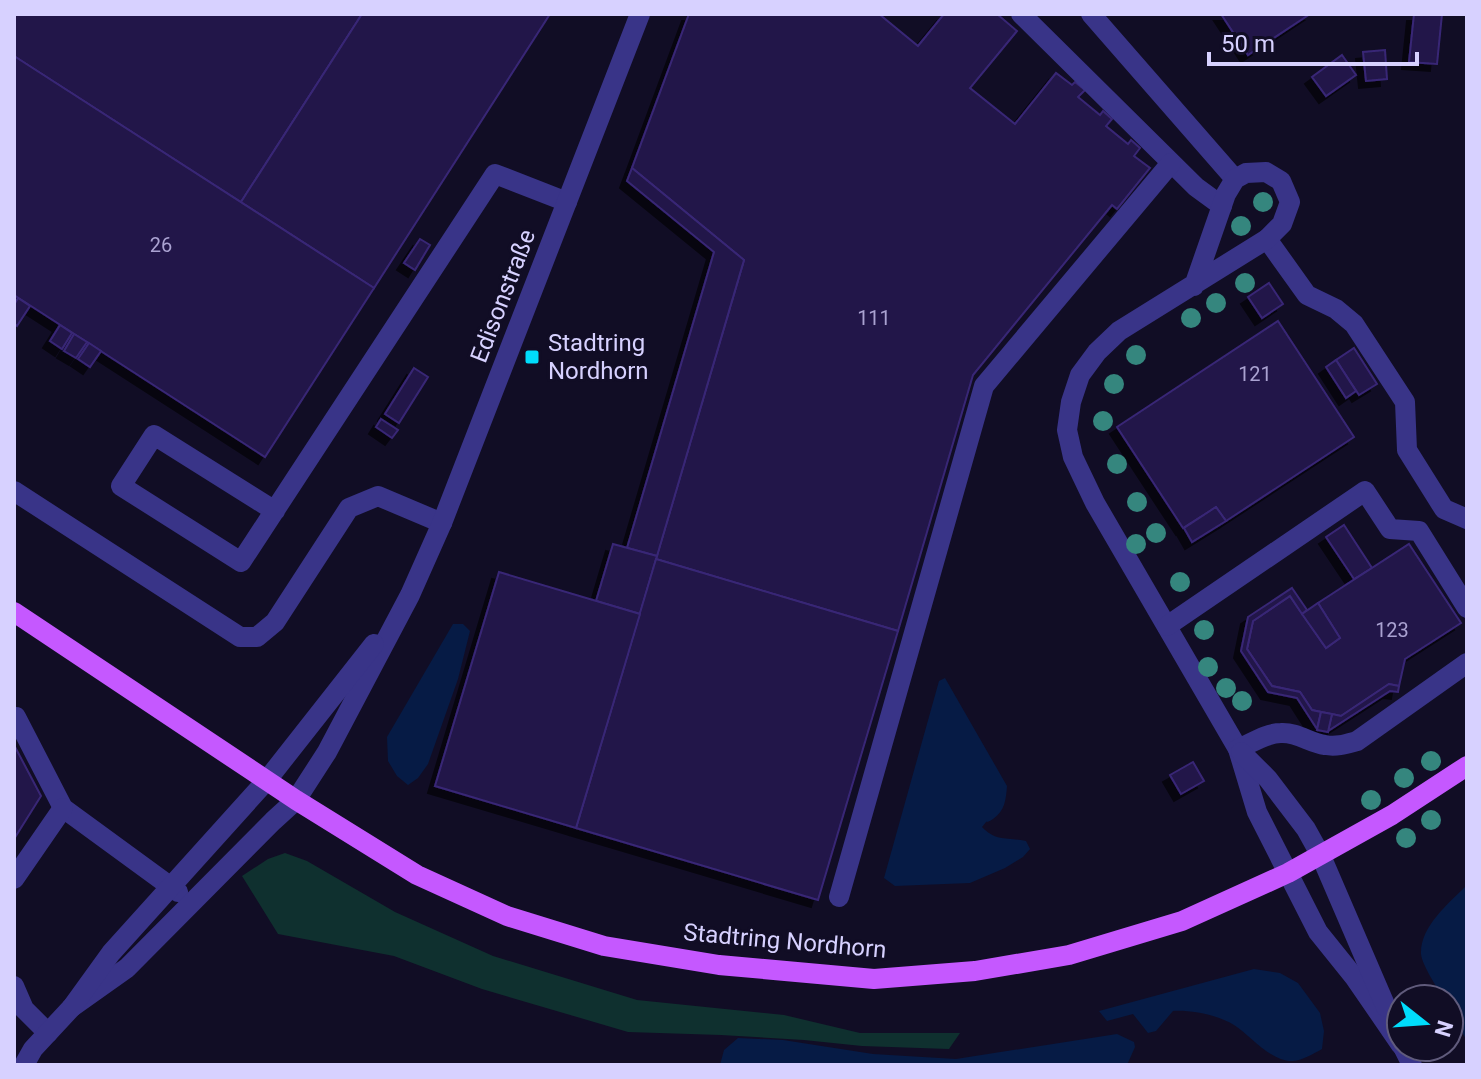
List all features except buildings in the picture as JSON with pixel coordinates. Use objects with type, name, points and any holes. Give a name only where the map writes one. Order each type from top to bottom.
[{"type":"main road","name":"Stadtring Nordhorn","points":[[14,612],[296,800],[417,875],[507,916],[604,946],[719,965],[874,979],[975,971],[1069,955],[1182,921],[1288,873],[1392,815],[1467,766]]},
{"type":"street","name":"Edisonstraße","points":[[296,800],[333,742],[410,595],[442,523],[640,14]]},
{"type":"street","points":[[1021,14],[1196,187],[1222,206]]},
{"type":"street","points":[[1091,14],[1235,179]]},
{"type":"street","points":[[839,897],[984,386],[1171,163]]},
{"type":"street","points":[[1194,286],[1226,194],[1235,179],[1246,173],[1266,172],[1281,181],[1290,202],[1282,224],[1267,239],[1194,286],[1119,331],[1097,352],[1080,375],[1071,402],[1067,430],[1073,457],[1095,503],[1238,749],[1257,812],[1318,932],[1385,1021]]},
{"type":"street","points":[[275,511],[154,435],[121,486],[241,562],[275,511],[495,174],[567,202]]},
{"type":"street","points":[[1267,239],[1307,295],[1336,309],[1354,324],[1405,402],[1407,450],[1444,509],[1467,519]]},
{"type":"street","points":[[14,491],[240,637],[257,637],[275,622],[349,508],[378,496],[442,523]]},
{"type":"street","points":[[1167,626],[1365,491],[1390,529],[1419,531],[1467,608]]},
{"type":"street","name":"Edisonstraße","points":[[267,780],[410,595]]},
{"type":"street","points":[[1238,749],[1268,735],[1283,733],[1324,745],[1342,746],[1357,741],[1467,663]]},
{"type":"street","points":[[14,717],[63,808],[191,902]]},
{"type":"street","points":[[1238,749],[1268,779],[1297,816],[1321,856],[1385,1005]]},
{"type":"street","points":[[24,1065],[33,1049],[72,1007],[111,953],[267,780]]},
{"type":"street","points":[[72,1007],[127,968],[296,800]]},
{"type":"street","points":[[14,879],[63,808]]},
{"type":"street","points":[[14,986],[19,1012],[48,1033]]},
{"type":"green space","points":[[285,853],[307,861],[395,912],[493,956],[637,1000],[784,1015],[860,1033],[960,1033],[949,1049],[628,1032],[482,989],[394,956],[278,934],[242,876],[268,859]]},
{"type":"water","points":[[453,624],[463,624],[470,631],[458,679],[428,764],[418,778],[408,785],[397,776],[388,761],[387,737]]},
{"type":"water","points":[[945,678],[1007,786],[1000,812],[982,827],[997,837],[1026,841],[1030,849],[1005,868],[970,883],[895,886],[884,878],[939,681]]},
{"type":"water","points":[[1467,887],[1467,1041],[1465,983],[1435,983],[1421,954],[1425,935],[1443,909]]},
{"type":"water","points":[[1254,969],[1280,973],[1298,983],[1320,1013],[1324,1031],[1322,1049],[1300,1059],[1285,1060],[1269,1053],[1228,1021],[1212,1016],[1173,1011],[1156,1031],[1148,1033],[1133,1014],[1107,1021],[1099,1011]]},
{"type":"water","points":[[1117,1034],[1134,1042],[1135,1047],[1127,1065],[720,1065],[724,1050],[738,1038],[783,1040],[873,1054],[956,1059]]},
{"type":"place","name":"Stadtring Nordhorn","points":[[532,357]]}]
